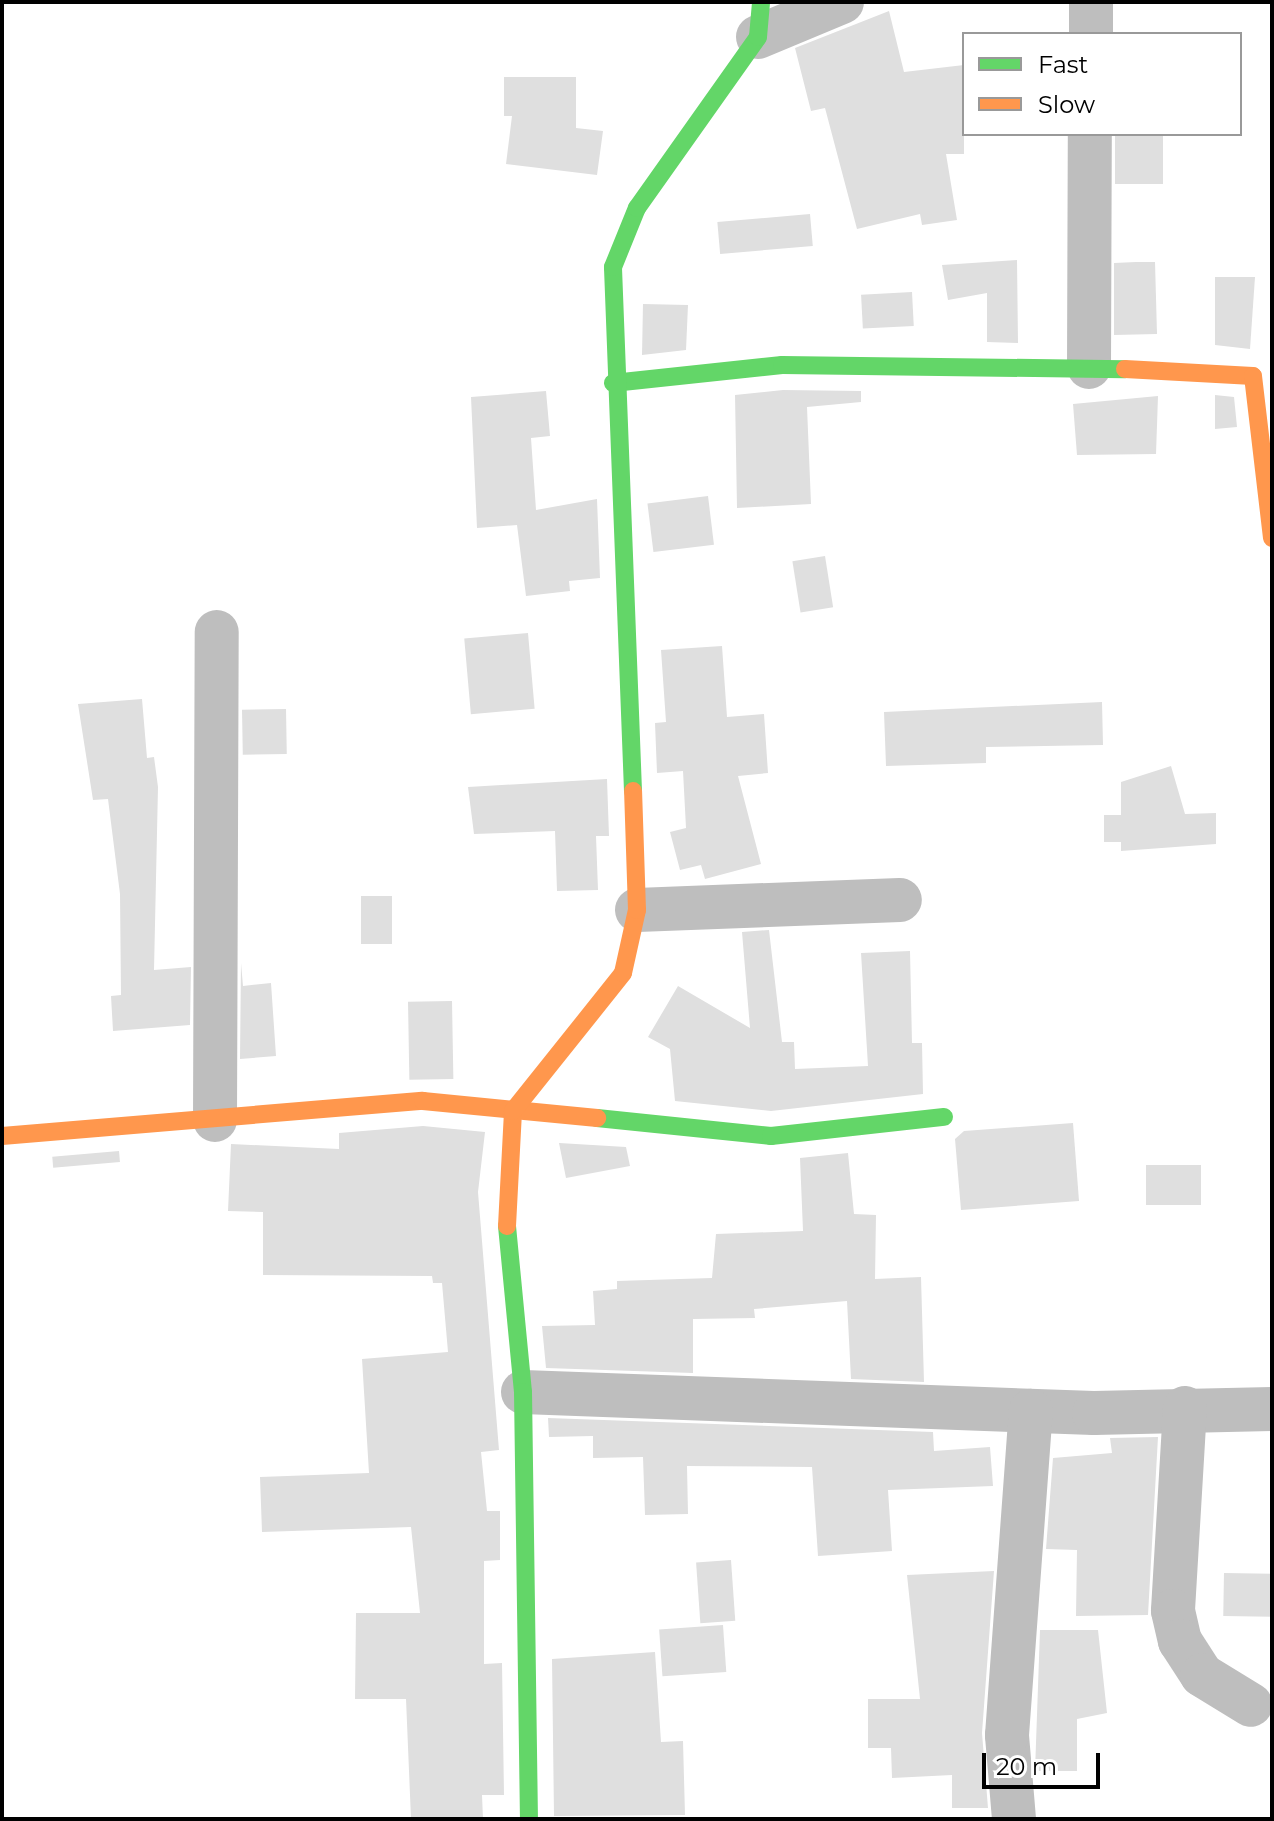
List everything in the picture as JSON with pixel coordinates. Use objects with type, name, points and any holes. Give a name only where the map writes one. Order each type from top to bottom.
[{"type":"street","points":[[529,1819],[523,1392],[503,1190],[513,1111],[623,973],[637,910],[613,383],[613,267],[637,208],[760,20],[842,2]]},
{"type":"street","points":[[1091,2],[1091,32]]},
{"type":"street","points":[[1089,367],[1090,136]]},
{"type":"street","points":[[613,383],[782,365],[1089,367],[1253,376],[1272,538]]},
{"type":"street","points":[[215,1120],[217,632]]},
{"type":"street","points":[[637,910],[900,900]]},
{"type":"street","points":[[2,1136],[423,1101],[771,1136],[944,1117]]},
{"type":"street","points":[[523,1392],[1031,1411],[1272,1409]]},
{"type":"street","points":[[1185,1408],[1173,1611],[1180,1641],[1202,1675],[1251,1705]]},
{"type":"street","points":[[1014,1819],[1007,1735],[1031,1411]]},
{"type":"building","points":[[889,11],[904,72],[962,65],[964,154],[946,154],[957,220],[922,225],[920,214],[857,229],[825,108],[811,111],[795,48]]},
{"type":"building","points":[[504,77],[576,77],[576,128],[603,131],[597,175],[506,164],[512,116],[504,116]]},
{"type":"building","points":[[1115,136],[1163,136],[1163,184],[1115,184]]},
{"type":"building","points":[[810,214],[813,246],[720,254],[717,222]]},
{"type":"building","points":[[1017,260],[1018,343],[987,342],[987,293],[948,300],[942,265]]},
{"type":"building","points":[[1155,262],[1157,334],[1114,335],[1114,263]]},
{"type":"building","points":[[1215,277],[1255,277],[1250,349],[1215,345]]},
{"type":"building","points":[[912,292],[914,326],[863,329],[861,295]]},
{"type":"building","points":[[643,304],[688,305],[686,350],[642,355]]},
{"type":"building","points":[[783,390],[861,391],[861,402],[807,407],[811,504],[737,508],[735,395]]},
{"type":"building","points":[[546,391],[550,436],[531,438],[536,510],[597,499],[600,578],[569,581],[570,591],[526,596],[517,525],[477,528],[471,397]]},
{"type":"building","points":[[1215,395],[1234,397],[1237,427],[1215,429]]},
{"type":"building","points":[[1158,396],[1156,454],[1077,455],[1073,404]]},
{"type":"building","points":[[708,496],[714,545],[653,552],[647,503]]},
{"type":"building","points":[[825,556],[833,607],[801,613],[792,561]]},
{"type":"building","points":[[528,633],[535,709],[471,714],[464,639]]},
{"type":"building","points":[[722,646],[727,717],[764,714],[768,773],[738,776],[761,864],[705,879],[701,865],[680,870],[670,832],[686,828],[683,771],[657,773],[655,723],[666,722],[661,650]]},
{"type":"building","points":[[142,699],[147,758],[154,757],[158,787],[154,970],[191,967],[190,1025],[113,1031],[111,996],[121,995],[120,894],[108,799],[93,800],[78,704]]},
{"type":"building","points":[[1102,702],[1103,745],[986,747],[986,763],[886,766],[884,712]]},
{"type":"building","points":[[286,709],[287,754],[243,755],[242,710]]},
{"type":"building","points":[[1171,766],[1185,814],[1216,813],[1216,844],[1121,851],[1121,842],[1104,842],[1104,815],[1121,815],[1121,782]]},
{"type":"building","points":[[607,779],[609,836],[596,836],[598,890],[557,891],[555,831],[474,834],[468,787]]},
{"type":"building","points":[[361,896],[392,896],[392,944],[361,944]]},
{"type":"building","points":[[769,930],[782,1042],[794,1042],[795,1069],[868,1066],[861,953],[910,951],[912,1043],[922,1043],[923,1094],[771,1111],[675,1101],[670,1049],[648,1037],[678,986],[750,1028],[742,932]]},
{"type":"building","points":[[241,963],[243,986],[271,983],[276,1056],[240,1059]]},
{"type":"building","points":[[452,1001],[453,1079],[409,1080],[408,1002]]},
{"type":"building","points":[[1073,1123],[1079,1201],[961,1210],[955,1139],[964,1131]]},
{"type":"building","points":[[423,1126],[485,1132],[478,1192],[499,1450],[481,1452],[487,1511],[500,1511],[500,1560],[484,1561],[484,1664],[502,1663],[504,1795],[482,1795],[483,1819],[411,1819],[406,1699],[355,1699],[356,1613],[420,1613],[411,1527],[262,1532],[260,1477],[369,1473],[362,1359],[448,1352],[442,1283],[433,1283],[432,1276],[263,1275],[263,1212],[228,1211],[231,1144],[339,1149],[339,1133]]},
{"type":"building","points":[[559,1143],[626,1147],[630,1166],[566,1178]]},
{"type":"building","points":[[119,1151],[120,1162],[53,1168],[52,1157]]},
{"type":"building","points":[[848,1153],[854,1214],[876,1215],[875,1279],[921,1277],[924,1382],[851,1379],[847,1301],[754,1309],[755,1318],[693,1319],[693,1373],[546,1368],[542,1326],[595,1325],[593,1291],[617,1289],[617,1281],[712,1278],[716,1234],[803,1231],[800,1158]]},
{"type":"building","points":[[1146,1165],[1201,1165],[1201,1205],[1146,1205]]},
{"type":"building","points":[[548,1418],[933,1432],[934,1451],[990,1447],[993,1486],[888,1490],[892,1551],[818,1556],[812,1467],[687,1466],[688,1514],[645,1515],[643,1457],[593,1458],[593,1436],[549,1437]]},
{"type":"building","points":[[1158,1437],[1148,1615],[1076,1616],[1077,1550],[1046,1549],[1053,1458],[1112,1453],[1110,1438]]},
{"type":"building","points":[[731,1560],[735,1621],[700,1623],[696,1562]]},
{"type":"building","points":[[994,1571],[982,1733],[988,1808],[952,1808],[952,1775],[892,1778],[891,1748],[868,1748],[868,1699],[920,1699],[907,1575]]},
{"type":"building","points":[[1224,1573],[1272,1574],[1271,1617],[1223,1616]]},
{"type":"building","points":[[723,1625],[726,1672],[662,1676],[659,1629]]},
{"type":"building","points":[[1040,1630],[1098,1630],[1107,1713],[1077,1719],[1077,1771],[1035,1771]]},
{"type":"building","points":[[655,1652],[661,1742],[683,1741],[685,1815],[554,1816],[552,1659]]},
{"type":"traffic: fast","points":[[633,791],[613,267],[637,208],[758,37],[761,2]]},
{"type":"traffic: fast","points":[[613,383],[782,365],[1125,369]]},
{"type":"traffic: fast","points":[[597,1118],[771,1136],[944,1117]]},
{"type":"traffic: fast","points":[[507,1226],[523,1392],[529,1819]]},
{"type":"traffic: slow","points":[[1125,369],[1253,376],[1272,538]]},
{"type":"traffic: slow","points":[[507,1226],[513,1111],[623,973],[637,910],[633,791]]},
{"type":"traffic: slow","points":[[2,1136],[423,1101],[597,1118]]}]
